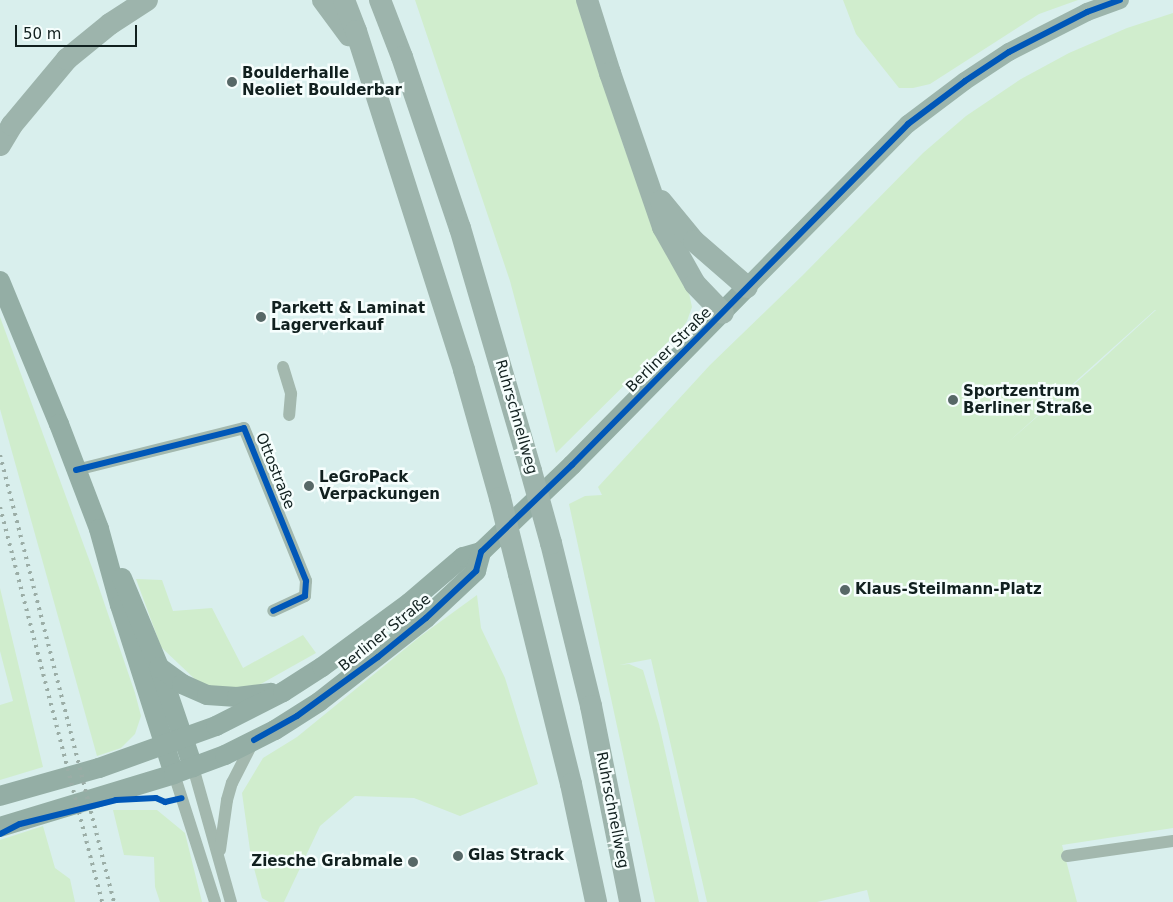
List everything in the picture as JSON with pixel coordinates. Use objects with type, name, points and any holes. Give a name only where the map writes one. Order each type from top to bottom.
[{"type":"highway","points":[[0,145],[12,125],[67,59],[110,24],[147,0]]},
{"type":"highway","points":[[323,0],[366,61]]},
{"type":"highway","points":[[344,0],[366,61],[464,370],[500,498],[571,784],[596,902]]},
{"type":"highway","name":"Ruhrschnellweg","points":[[380,0],[402,57],[460,228],[551,543],[591,706],[630,902]]},
{"type":"highway","points":[[398,0],[402,57]]},
{"type":"highway","points":[[588,0],[610,73],[663,227],[695,284],[723,312]]},
{"type":"highway","points":[[648,181],[669,212],[694,241],[747,287]]},
{"type":"main road","name":"Berliner Straße","points":[[0,796],[99,768],[174,743],[224,723],[283,692],[357,644],[463,557],[481,552],[572,465],[908,124],[965,81],[1009,52],[1087,12],[1120,0]]},
{"type":"main road","points":[[0,281],[76,470],[98,529],[120,605],[174,743],[183,771]]},
{"type":"main road","points":[[98,529],[133,600],[159,667],[174,743]]},
{"type":"main road","name":"Berliner Straße","points":[[0,827],[183,771],[254,740],[319,702],[426,618],[476,572],[481,552]]},
{"type":"main road","points":[[159,667],[182,684],[207,695],[238,697],[283,692]]},
{"type":"street","points":[[283,367],[291,394],[289,415]]},
{"type":"street","name":"Ottostraße","points":[[76,470],[244,428],[306,581],[305,596],[273,611]]},
{"type":"street","points":[[219,857],[227,800],[232,783],[254,740]]},
{"type":"street","points":[[183,771],[219,857],[231,902]]},
{"type":"street","points":[[183,771],[214,902]]},
{"type":"street","points":[[1066,856],[1173,841]]},
{"type":"green space","points":[[415,0],[577,0],[624,147],[659,240],[689,293],[692,307],[687,321],[682,328],[556,453],[510,281]]},
{"type":"green space","points":[[843,0],[1078,0],[1039,14],[930,84],[913,88],[899,88],[856,34]]},
{"type":"green space","points":[[1173,13],[1173,828],[1062,845],[1077,902],[870,902],[867,890],[817,902],[707,902],[651,659],[619,665],[629,664],[643,670],[659,724],[699,902],[655,902],[569,504],[585,496],[602,495],[598,487],[710,365],[803,275],[923,153],[966,116],[1021,79],[1069,53],[1127,28]],"holes":[[[1156,310],[1096,365],[1006,444]]]},
{"type":"green space","points":[[0,317],[94,573],[141,716],[135,734],[121,748],[97,756],[0,409]]},
{"type":"green space","points":[[136,579],[162,580],[173,611],[212,608],[243,668],[303,635],[316,653],[259,685],[223,689],[199,683],[161,647]]},
{"type":"green space","points":[[0,588],[43,767],[0,780],[0,705],[13,701],[0,651]]},
{"type":"green space","points":[[477,595],[481,628],[505,678],[538,784],[460,816],[414,798],[355,796],[320,826],[284,902],[269,902],[262,898],[251,857],[242,793],[263,758],[297,737],[422,635]]},
{"type":"green space","points":[[113,810],[157,810],[185,833],[202,902],[160,902],[155,887],[154,857],[124,855]]},
{"type":"green space","points":[[43,826],[55,868],[70,879],[75,902],[0,902],[0,840]]},
{"type":"railway","points":[[0,455],[114,902]]},
{"type":"railway","points":[[0,507],[102,902]]},
{"type":"cycle path","points":[[254,740],[297,716],[378,657],[426,618],[476,571],[481,552],[572,465],[908,124],[965,81],[1009,52],[1087,12],[1120,0]]},
{"type":"cycle path","points":[[76,470],[244,428],[306,581],[305,596],[273,611]]},
{"type":"cycle path","points":[[0,834],[20,824],[116,800],[156,798],[165,802],[182,798]]},
{"type":"place","name":"Boulderhalle Neoliet Boulderbar","points":[[232,82]]},
{"type":"place","name":"Parkett & Laminat Lagerverkauf","points":[[261,317]]},
{"type":"place","name":"Sportzentrum Berliner Straße","points":[[953,400]]},
{"type":"place","name":"LeGroPack Verpackungen","points":[[309,486]]},
{"type":"place","name":"Klaus-Steilmann-Platz","points":[[845,590]]},
{"type":"place","name":"Glas Strack","points":[[458,856]]},
{"type":"place","name":"Ziesche Grabmale","points":[[413,862]]}]
